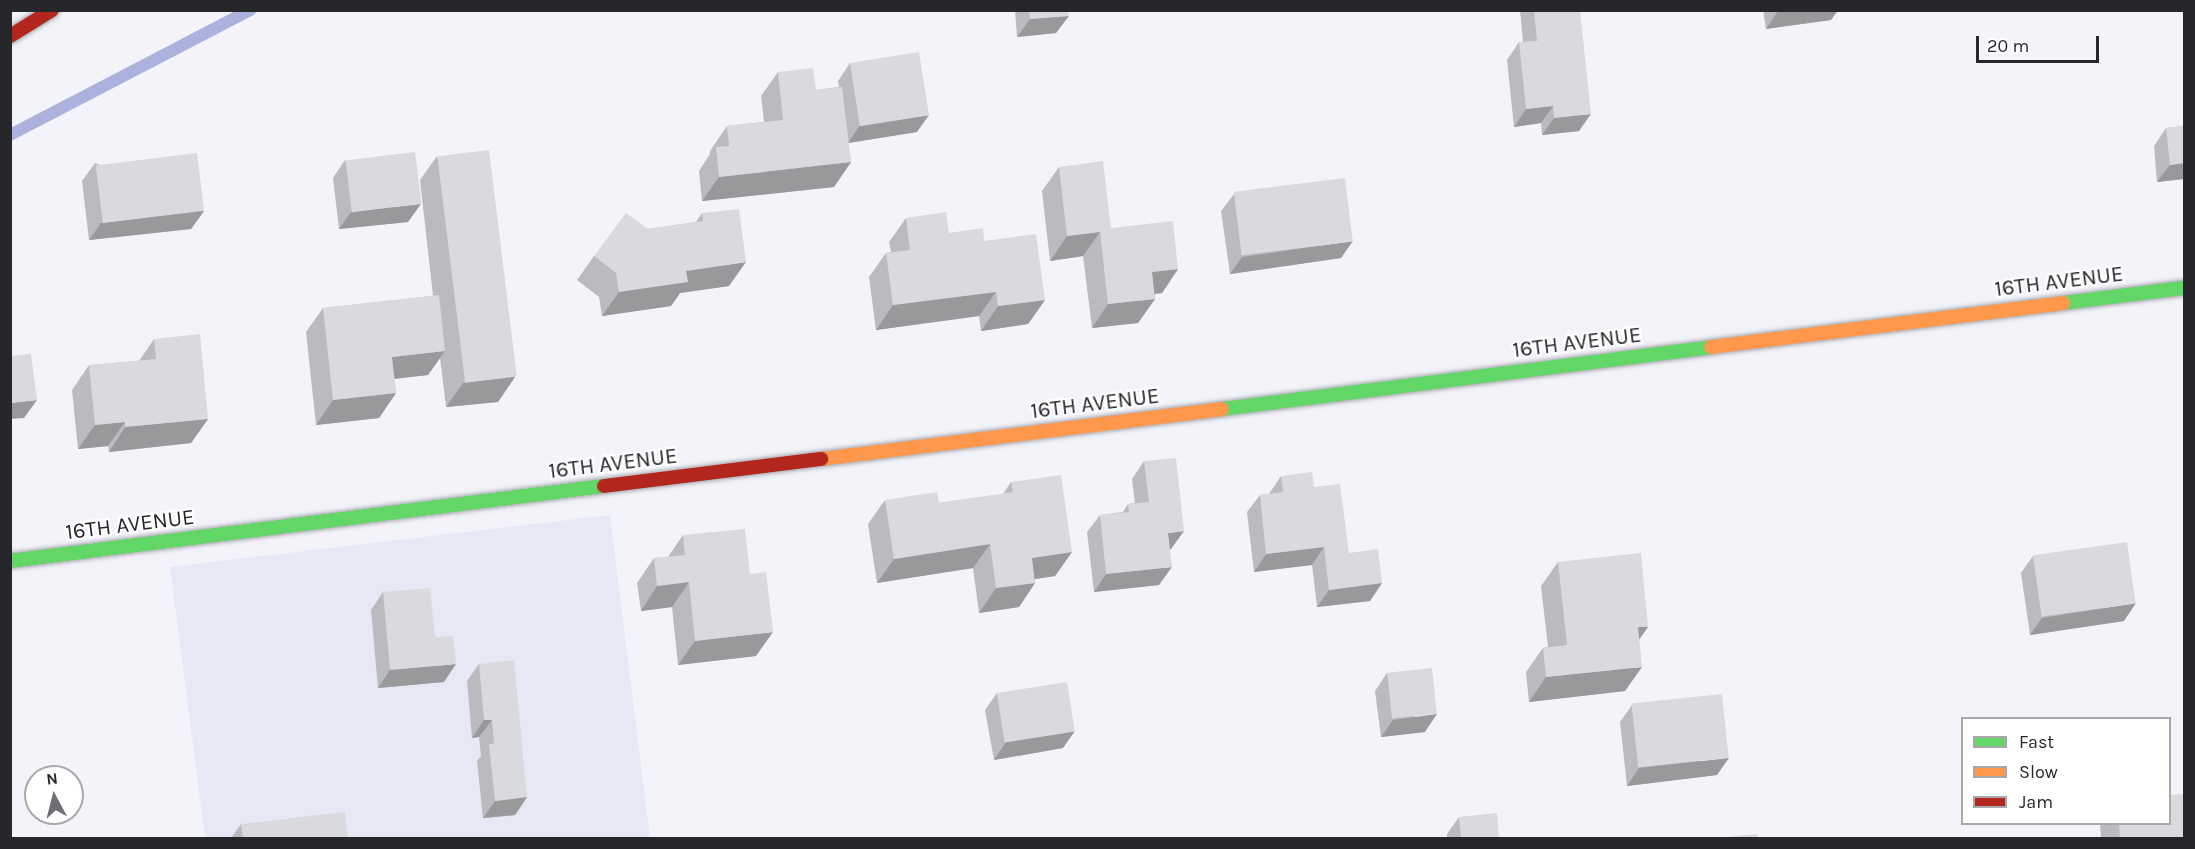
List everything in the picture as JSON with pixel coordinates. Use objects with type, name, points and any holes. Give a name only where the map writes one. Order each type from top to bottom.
[{"type":"street","points":[[10,36],[52,10]]},
{"type":"street","name":"16TH AVENUE","points":[[10,561],[2184,288]]},
{"type":"shaded area","points":[[610,515],[650,838],[205,838],[170,567]]},
{"type":"building","points":[[1029,10],[1068,10],[1069,16],[1030,19]]},
{"type":"building","points":[[1534,10],[1580,10],[1591,114],[1554,118],[1553,106],[1526,109],[1519,42],[1537,41]]},
{"type":"building","points":[[919,52],[929,115],[860,126],[850,63]]},
{"type":"building","points":[[813,68],[816,90],[842,87],[851,162],[719,177],[716,147],[729,146],[727,126],[783,120],[778,72]]},
{"type":"building","points":[[2184,126],[2184,163],[2170,165],[2166,128]]},
{"type":"building","points":[[489,150],[517,376],[465,383],[437,156]]},
{"type":"building","points":[[415,152],[421,204],[352,212],[346,161]]},
{"type":"building","points":[[197,153],[204,211],[103,223],[96,165]]},
{"type":"building","points":[[1103,161],[1111,228],[1173,221],[1178,269],[1152,272],[1155,299],[1108,304],[1100,232],[1067,236],[1059,167]]},
{"type":"building","points":[[1345,178],[1353,242],[1242,255],[1234,192]]},
{"type":"building","points":[[739,209],[746,262],[686,271],[688,282],[619,292],[616,273],[594,256],[626,213],[648,229],[703,221],[702,213]]},
{"type":"building","points":[[946,212],[949,233],[983,228],[984,241],[1036,234],[1045,300],[998,306],[996,292],[893,305],[886,253],[910,250],[906,218]]},
{"type":"building","points":[[439,295],[445,351],[392,357],[396,393],[333,400],[323,308]]},
{"type":"building","points":[[200,334],[208,419],[125,427],[125,422],[95,425],[89,365],[156,359],[154,339]]},
{"type":"building","points":[[31,354],[37,400],[10,403],[10,356]]},
{"type":"building","points":[[1176,458],[1184,531],[1168,533],[1172,567],[1106,574],[1100,515],[1129,512],[1128,504],[1149,502],[1144,461]]},
{"type":"building","points":[[1312,472],[1314,487],[1340,484],[1349,553],[1378,549],[1382,583],[1329,590],[1324,547],[1266,554],[1260,495],[1283,492],[1281,476]]},
{"type":"building","points":[[1061,475],[1072,552],[1032,558],[1035,583],[996,588],[990,544],[894,559],[885,500],[937,492],[939,503],[1013,492],[1011,482]]},
{"type":"building","points":[[745,529],[750,574],[766,572],[773,632],[695,641],[689,582],[657,586],[654,558],[685,555],[683,535]]},
{"type":"building","points":[[2127,542],[2136,603],[2042,617],[2033,555]]},
{"type":"building","points":[[1641,553],[1648,627],[1638,627],[1642,667],[1546,677],[1543,648],[1567,645],[1558,562]]},
{"type":"building","points":[[430,588],[435,637],[453,636],[456,664],[390,670],[383,592]]},
{"type":"building","points":[[514,660],[527,797],[495,801],[489,744],[494,744],[492,720],[484,720],[479,664]]},
{"type":"building","points":[[1432,668],[1437,714],[1392,718],[1387,673]]},
{"type":"building","points":[[1067,682],[1075,731],[1005,742],[997,693]]},
{"type":"building","points":[[1722,694],[1729,758],[1638,767],[1631,704]]},
{"type":"building","points":[[2184,794],[2184,838],[2120,838],[2119,825],[2171,825],[2171,795]]},
{"type":"building","points":[[345,812],[348,838],[243,838],[241,824]]},
{"type":"building","points":[[1497,813],[1499,838],[1461,838],[1459,817]]},
{"type":"building","points":[[1757,834],[1758,838],[1716,838]]},
{"type":"waterway","points":[[10,135],[250,10]]},
{"type":"traffic: fast","points":[[2063,303],[2184,288]]},
{"type":"traffic: fast","points":[[1222,409],[1711,347]]},
{"type":"traffic: fast","points":[[10,561],[604,486]]},
{"type":"traffic: slow","points":[[1711,347],[2063,303]]},
{"type":"traffic: slow","points":[[821,459],[1222,409]]},
{"type":"traffic: jam","points":[[10,36],[52,10]]},
{"type":"traffic: jam","points":[[604,486],[821,459]]}]
